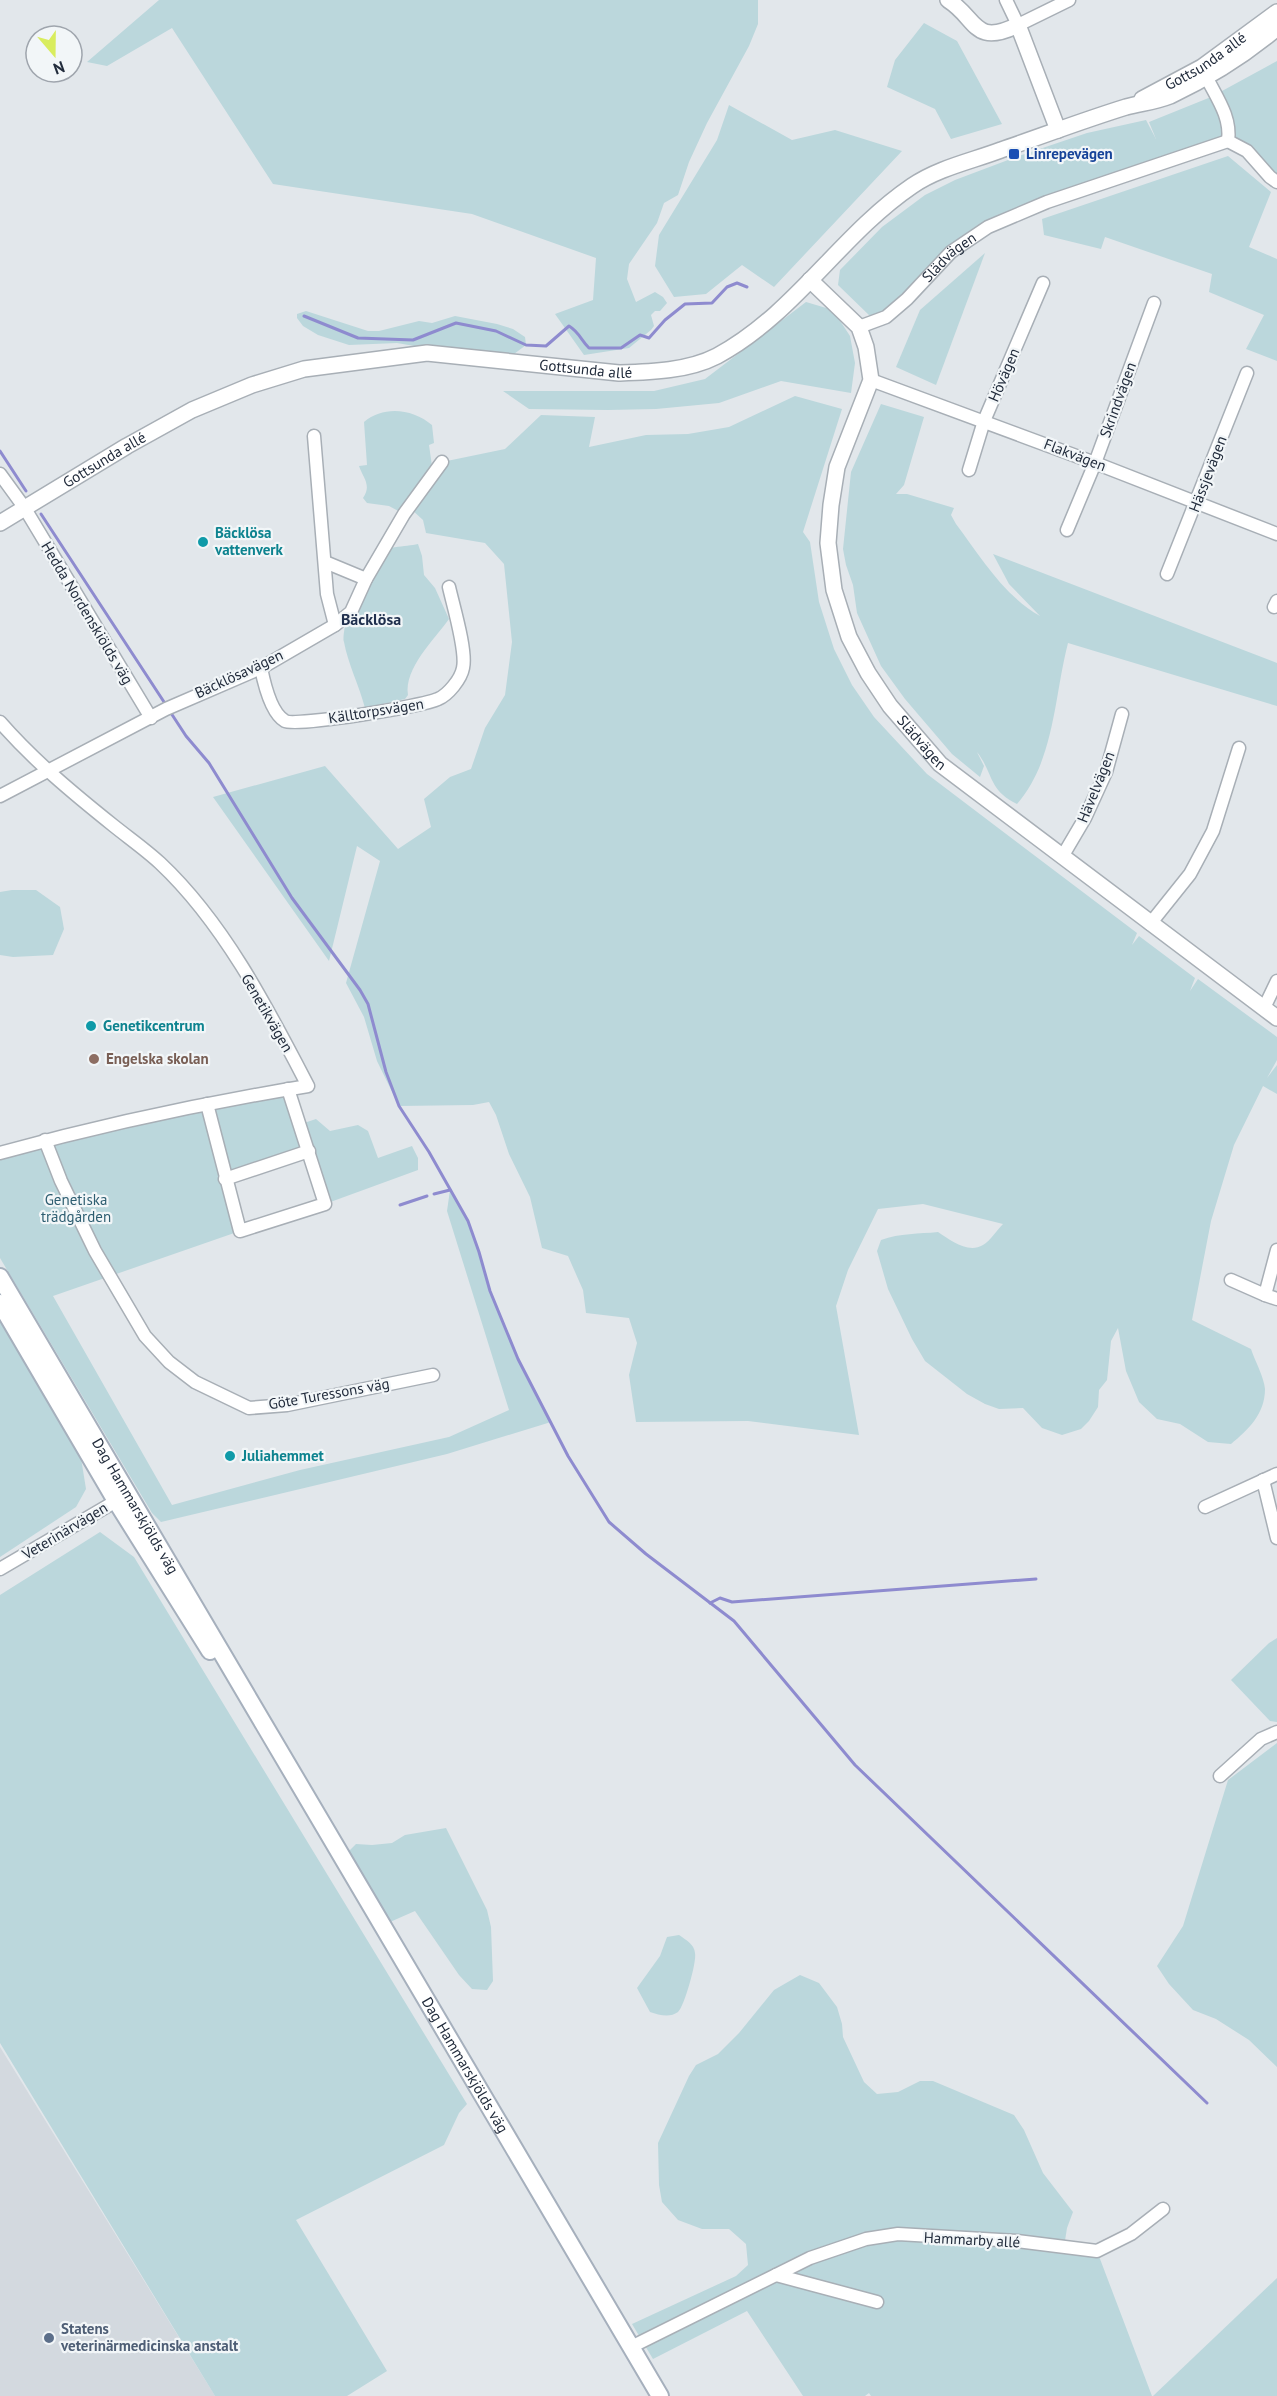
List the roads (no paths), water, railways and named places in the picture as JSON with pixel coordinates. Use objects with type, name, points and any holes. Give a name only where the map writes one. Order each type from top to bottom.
[{"type":"main road","name":"Dag Hammarskjölds väg","points":[[0,1277],[123,1497]]},
{"type":"main road","name":"Dag Hammarskjölds väg","points":[[0,1303],[271,1734],[660,2396]]},
{"type":"street","points":[[948,0],[976,29],[987,33],[999,32],[1017,25],[1069,0]]},
{"type":"street","points":[[1006,0],[1058,130]]},
{"type":"street","name":"Gottsunda allé","points":[[1204,72],[1277,12]]},
{"type":"street","name":"Gottsunda allé","points":[[0,523],[127,446],[192,410],[252,385],[304,369],[427,353],[619,373],[684,367],[716,356],[764,325],[791,302],[868,221],[913,185],[941,172],[1058,130],[1129,106],[1149,103],[1169,96],[1277,28]]},
{"type":"street","points":[[1204,72],[1228,119],[1230,130],[1228,141],[1247,151],[1277,182]]},
{"type":"street","name":"Slädvägen","points":[[1228,141],[1047,202],[988,228],[951,252],[907,299],[886,316],[859,327],[866,347],[871,380],[837,467],[828,543],[834,590],[849,637],[868,674],[890,706],[940,764],[1277,1018]]},
{"type":"street","points":[[810,280],[859,327]]},
{"type":"street","name":"Hövägen","points":[[969,470],[984,421],[1043,283]]},
{"type":"street","name":"Skrindvägen","points":[[1067,530],[1095,463],[1154,303]]},
{"type":"street","name":"Hässjevägen","points":[[1167,574],[1247,373]]},
{"type":"street","name":"Flakvägen","points":[[871,380],[1095,463],[1277,534]]},
{"type":"street","points":[[314,436],[327,594],[335,625]]},
{"type":"street","name":"Bäcklösavägen","points":[[0,796],[169,708],[261,668],[335,625],[351,612],[366,579],[404,514],[442,462]]},
{"type":"street","name":"Hedda Nordenskiölds väg","points":[[0,474],[24,507],[151,718]]},
{"type":"street","points":[[325,562],[366,579]]},
{"type":"street","name":"Källtorpsvägen","points":[[261,668],[265,690],[279,716],[287,722],[310,722],[406,707],[441,699],[453,687],[464,668],[449,586]]},
{"type":"street","name":"Hävelvägen","points":[[1062,857],[1085,818],[1106,772],[1122,714]]},
{"type":"street","name":"Genetikvägen","points":[[0,722],[48,771],[159,862],[189,893],[223,939],[270,1013],[308,1086],[207,1104],[84,1130],[0,1153]]},
{"type":"street","points":[[1150,924],[1190,874],[1213,831],[1239,748]]},
{"type":"street","points":[[1264,1008],[1277,981]]},
{"type":"street","points":[[207,1104],[240,1232],[326,1204],[288,1089]]},
{"type":"street","name":"Göte Turessons väg","points":[[45,1140],[61,1181],[95,1251],[145,1336],[169,1362],[195,1382],[249,1408],[287,1405],[434,1375]]},
{"type":"street","points":[[225,1179],[309,1151]]},
{"type":"street","points":[[1231,1280],[1271,1297],[1277,1250]]},
{"type":"street","points":[[1205,1507],[1277,1474]]},
{"type":"street","points":[[1263,1480],[1277,1538]]},
{"type":"street","name":"Veterinärvägen","points":[[0,1569],[123,1497]]},
{"type":"street","points":[[1220,1776],[1261,1739],[1277,1732]]},
{"type":"street","name":"Hammarby allé","points":[[631,2347],[810,2258],[866,2239],[898,2234],[927,2238],[1017,2241],[1097,2250],[1131,2234],[1163,2209]]},
{"type":"street","points":[[776,2275],[877,2302]]},
{"type":"waterway","points":[[304,316],[358,338],[413,340],[456,323],[496,331],[526,345],[546,346],[569,326],[589,348],[621,348],[640,335],[649,338],[665,320],[685,304],[712,303],[727,287],[737,283],[747,287]]},
{"type":"waterway","points":[[0,451],[26,491]]},
{"type":"waterway","points":[[41,514],[166,705]]},
{"type":"waterway","points":[[169,710],[186,736],[209,763],[292,898],[368,1004],[386,1072],[399,1106],[429,1152],[468,1221],[490,1291],[518,1359],[568,1456],[609,1522],[646,1554],[734,1621],[855,1765],[1207,2103]]},
{"type":"waterway","points":[[434,1194],[450,1190]]},
{"type":"waterway","points":[[400,1205],[427,1196]]},
{"type":"waterway","points":[[710,1603],[720,1598],[732,1602],[1036,1579]]},
{"type":"place","name":"Linrepevägen","points":[[1014,154]]},
{"type":"place","name":"Bäcklösa vattenverk","points":[[203,542]]},
{"type":"place","name":"Genetikcentrum","points":[[91,1026]]},
{"type":"place","name":"Engelska skolan","points":[[94,1059]]},
{"type":"place","name":"Juliahemmet","points":[[230,1456]]},
{"type":"place","name":"Statens veterinärmedicinska anstalt","points":[[49,2338]]},
{"type":"district","name":"Bäcklösa","points":[[371,619]]},
{"type":"park label","name":"Genetiska trädgården","points":[[76,1208]]}]
